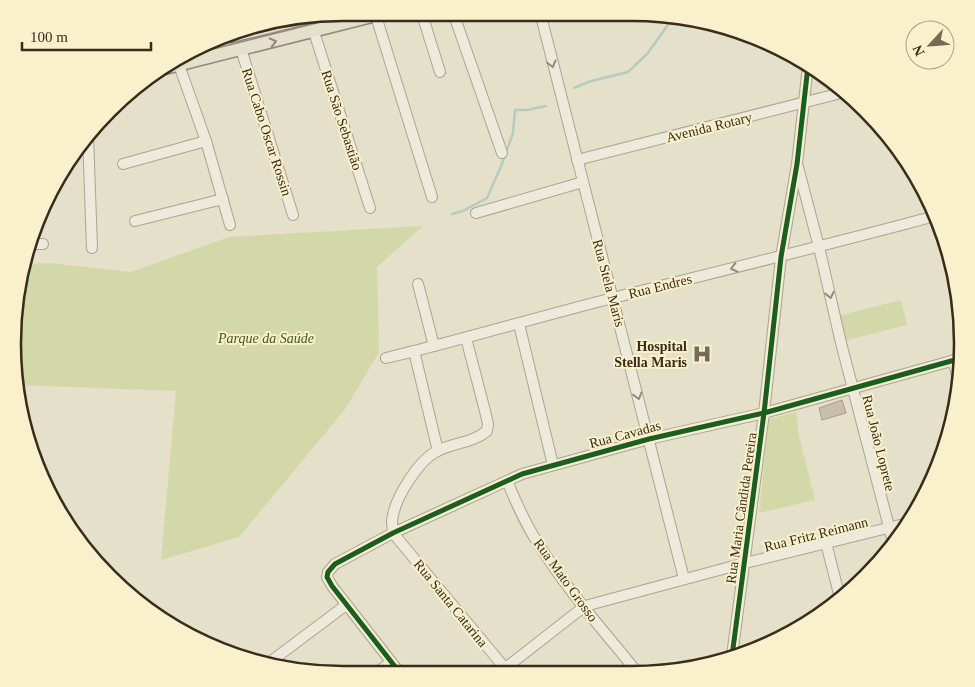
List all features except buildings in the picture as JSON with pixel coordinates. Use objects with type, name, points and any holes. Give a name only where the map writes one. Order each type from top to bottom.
[{"type":"main road","points":[[181,64],[353,21]]},
{"type":"street","points":[[380,21],[432,197]]},
{"type":"street","points":[[424,21],[440,72]]},
{"type":"street","points":[[456,21],[502,153]]},
{"type":"street","name":"Rua Stela Maris","points":[[542,21],[650,439],[684,579]]},
{"type":"street","name":"Rua São Sebastião","points":[[314,32],[370,208]]},
{"type":"street","name":"Rua Cabo Oscar Rossin","points":[[241,50],[293,215]]},
{"type":"street","points":[[179,66],[206,141],[230,225]]},
{"type":"street","name":"Rua Maria Cândida Pereira","points":[[733,650],[764,413],[781,257],[797,164],[807,73]]},
{"type":"street","name":"Avenida Rotary","points":[[577,160],[836,94]]},
{"type":"street","points":[[123,164],[206,141]]},
{"type":"street","points":[[88,146],[92,248]]},
{"type":"street","name":"Rua João Loprete","points":[[797,164],[819,247],[840,343],[891,534]]},
{"type":"street","points":[[476,213],[583,182]]},
{"type":"street","points":[[135,221],[223,199]]},
{"type":"street","name":"Rua Endres","points":[[386,358],[928,218]]},
{"type":"street","points":[[418,284],[434,346]]},
{"type":"street","points":[[519,324],[553,466]]},
{"type":"street","points":[[393,532],[392,520],[403,492],[412,475],[424,461],[438,451],[478,438],[487,431],[488,424],[466,338]]},
{"type":"street","points":[[414,351],[438,451]]},
{"type":"street","name":"Rua Cavadas","points":[[346,606],[327,577],[330,568],[393,532],[522,474],[650,439],[764,413],[953,360]]},
{"type":"street","name":"Rua Mato Grosso","points":[[507,481],[537,543],[566,583],[632,666]]},
{"type":"street","name":"Rua Fritz Reimann","points":[[585,606],[745,563],[897,525]]},
{"type":"street","name":"Rua Santa Catarina","points":[[393,532],[500,666]]},
{"type":"street","points":[[826,543],[838,591]]},
{"type":"street","points":[[274,658],[346,606],[394,666]]},
{"type":"street","points":[[510,666],[585,606]]},
{"type":"street","points":[[386,666],[391,662]]},
{"type":"green space","name":"Parque da Saúde","points":[[423,226],[377,267],[379,352],[346,408],[239,537],[161,560],[176,391],[24,385],[21,344],[27,281],[31,264],[49,263],[131,272],[229,237]]},
{"type":"green space","points":[[901,300],[907,325],[844,341],[838,316]]},
{"type":"green space","points":[[796,412],[799,436],[815,500],[759,513],[769,419]]},
{"type":"waterway","points":[[574,88],[591,81],[628,72],[647,54],[669,24]]},
{"type":"waterway","points":[[452,214],[463,211],[487,198],[513,133],[515,110],[527,110],[546,106]]},
{"type":"cycle path","points":[[733,650],[764,413],[781,257],[797,164],[807,73]]},
{"type":"cycle path","points":[[395,666],[332,586],[327,577],[328,572],[335,564],[393,533],[522,474],[649,439],[764,413],[953,360]]},
{"type":"place","name":"Hospital Stella Maris","points":[[702,354]]}]
